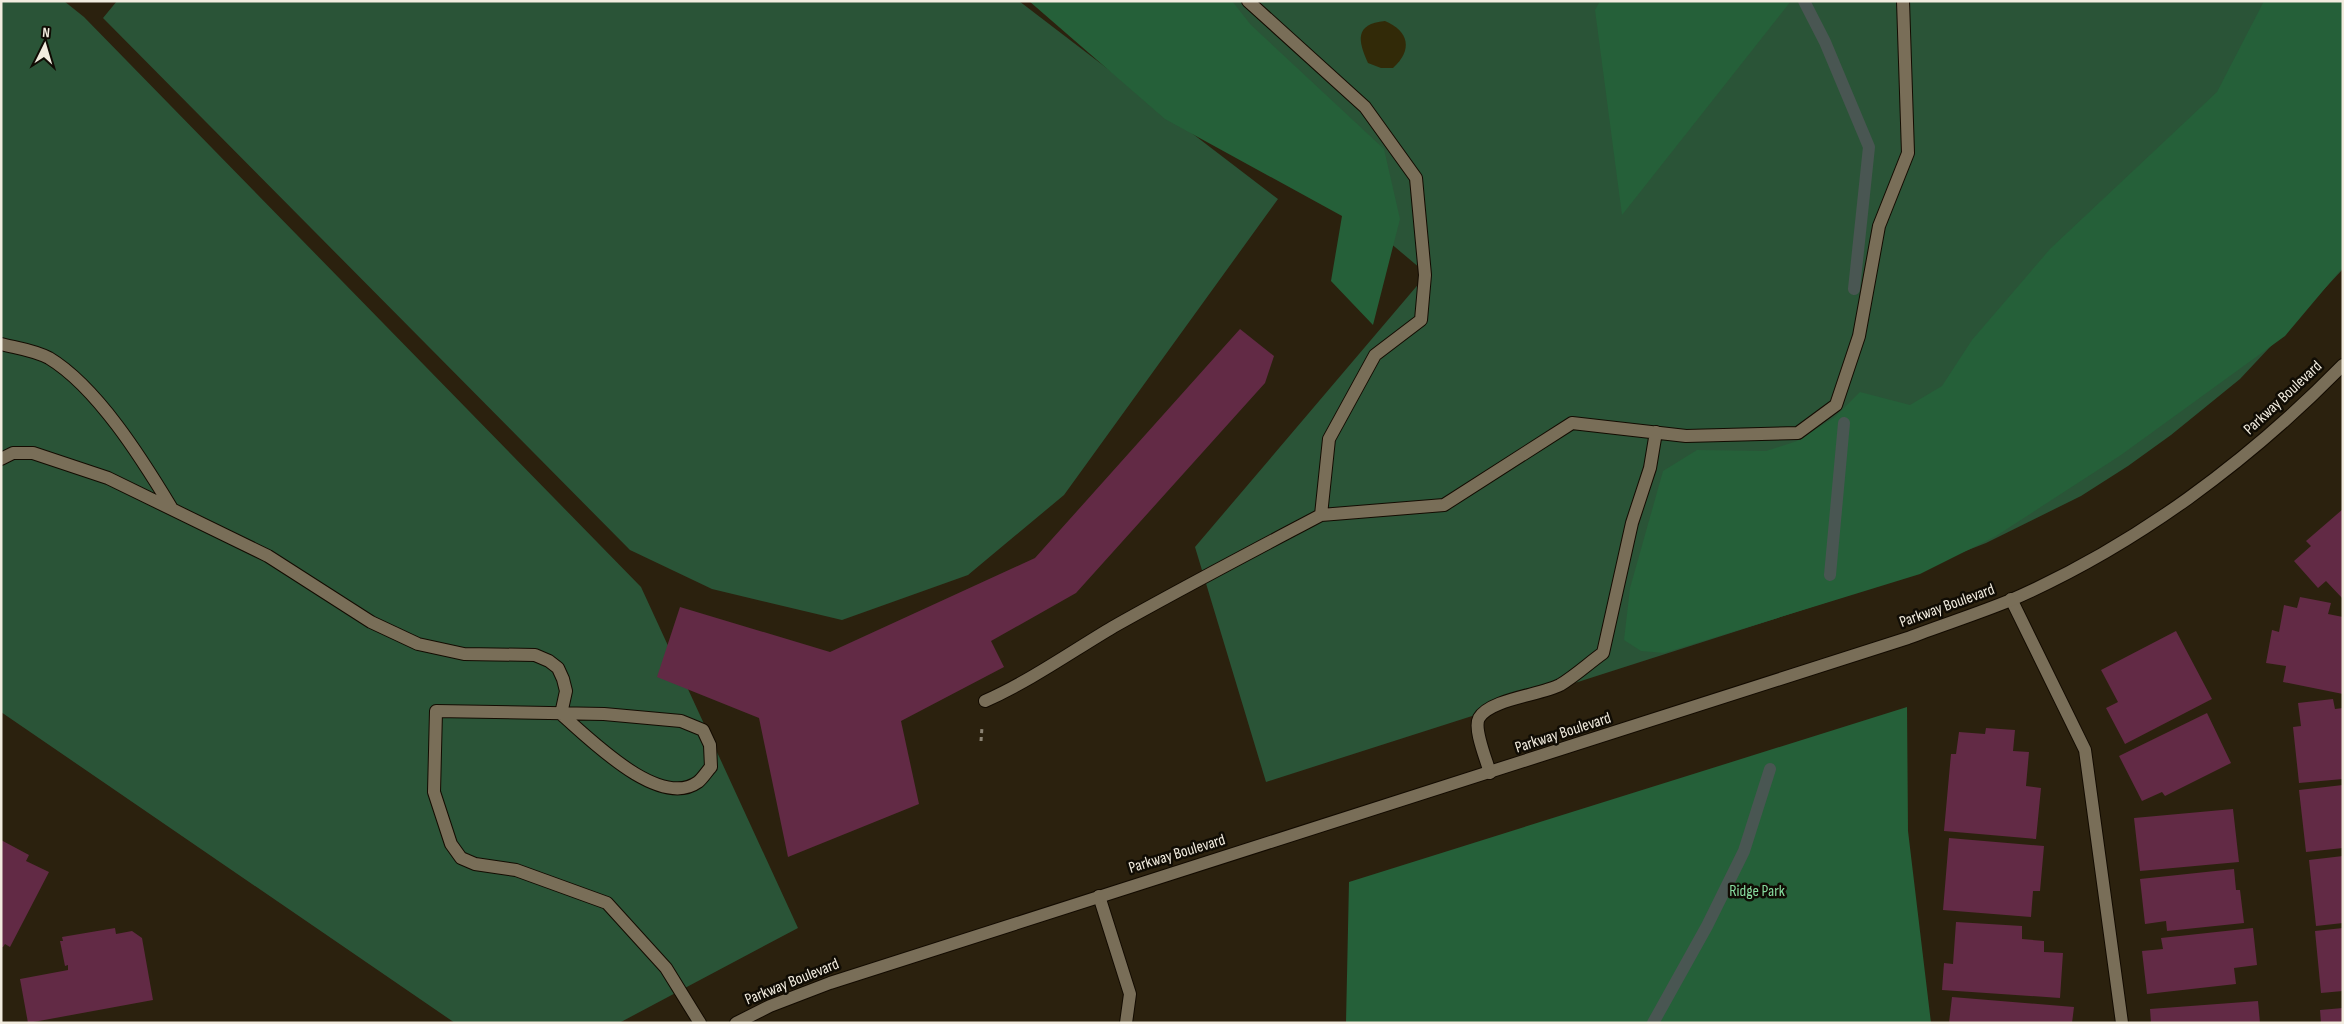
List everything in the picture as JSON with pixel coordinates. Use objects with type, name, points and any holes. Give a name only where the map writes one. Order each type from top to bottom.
[{"type":"street","points":[[1248,1],[1365,107],[1416,178],[1425,275],[1421,320],[1375,355],[1329,439],[1321,515]]},
{"type":"street","points":[[985,701],[1006,692],[1168,596],[1321,515],[1444,505],[1572,423],[1686,436],[1798,433],[1836,405],[1859,336],[1880,226],[1908,153],[1903,1]]},
{"type":"street","points":[[1,344],[28,350],[47,358],[66,370],[92,397],[137,450],[171,507]]},
{"type":"street","name":"Parkway Boulevard","points":[[736,1023],[770,1006],[830,983],[1908,638],[2011,599],[2096,556],[2166,513],[2224,473],[2277,429],[2343,365]]},
{"type":"street","points":[[1490,773],[1477,731],[1477,724],[1482,714],[1499,705],[1559,685],[1603,652],[1632,523],[1650,468],[1656,432]]},
{"type":"street","points":[[1,459],[13,454],[33,453],[108,478],[171,507],[268,556],[371,622],[418,644],[464,654],[535,655],[549,661],[558,668],[566,691],[562,714]]},
{"type":"street","points":[[2011,599],[2085,750],[2122,1023]]},
{"type":"street","points":[[562,714],[606,754],[645,781],[677,788],[698,782],[711,767],[710,745],[703,730],[681,721],[604,714],[436,711],[434,792],[450,844],[461,858],[475,864],[516,870],[607,903],[666,968],[700,1023]]},
{"type":"street","points":[[1099,896],[1130,994],[1126,1023]]},
{"type":"green space","points":[[1,1],[64,1],[84,17],[641,587],[798,928],[619,1023],[455,1023],[1,712]]},
{"type":"green space","points":[[117,1],[1019,1],[1278,199],[1064,495],[968,575],[842,620],[712,589],[630,550],[103,18]]},
{"type":"green space","points":[[1029,1],[1232,1],[1251,25],[1384,149],[1400,219],[1373,325],[1331,281],[1342,216],[1165,119]]},
{"type":"green space","points":[[1103,1],[2343,1],[2343,269],[2240,379],[2171,435],[2128,466],[2081,496],[1986,543],[1871,588],[1266,782],[1195,547],[1427,274]]},
{"type":"green space","points":[[1600,1],[1791,1],[1622,215],[1595,10]]},
{"type":"green space","points":[[2264,1],[2343,1],[2343,267],[2285,336],[2121,455],[1996,536],[1920,574],[1664,653],[1641,651],[1624,640],[1630,588],[1663,471],[1697,450],[1766,451],[1797,441],[1835,417],[1860,392],[1910,405],[1942,386],[1972,340],[2050,249],[2217,92]]},
{"type":"green space","name":"Ridge Park","points":[[1907,707],[1908,831],[1931,1023],[1346,1023],[1349,882]]},
{"type":"sand","points":[[1385,21],[1399,30],[1406,41],[1404,54],[1393,68],[1381,68],[1368,63],[1362,48],[1361,35],[1363,30],[1375,23]]},
{"type":"building","points":[[1240,329],[1274,356],[1265,383],[1076,593],[991,641],[1004,667],[901,721],[919,804],[788,857],[759,718],[657,677],[680,607],[830,652],[1035,558]]},
{"type":"building","points":[[2343,509],[2343,599],[2326,581],[2318,588],[2294,561],[2311,546],[2306,541]]},
{"type":"building","points":[[2300,597],[2331,603],[2328,614],[2343,617],[2343,694],[2283,682],[2286,666],[2266,663],[2272,630],[2279,632],[2284,605],[2297,608]]},
{"type":"building","points":[[2176,631],[2212,699],[2125,744],[2106,708],[2118,702],[2101,670]]},
{"type":"building","points":[[2333,699],[2335,709],[2343,708],[2343,779],[2299,783],[2293,727],[2301,726],[2298,703]]},
{"type":"building","points":[[2207,713],[2231,763],[2165,796],[2162,792],[2142,801],[2119,756]]},
{"type":"building","points":[[1986,728],[2015,730],[2013,751],[2029,752],[2026,786],[2041,788],[2036,839],[1944,831],[1951,754],[1956,754],[1959,732],[1985,734]]},
{"type":"building","points":[[2343,785],[2343,848],[2306,852],[2299,790]]},
{"type":"building","points":[[2233,809],[2239,862],[2140,871],[2134,818]]},
{"type":"building","points":[[1949,838],[2044,846],[2040,891],[2033,891],[2031,917],[1943,910]]},
{"type":"building","points":[[1,840],[29,855],[26,861],[49,872],[10,947],[5,944],[1,947]]},
{"type":"building","points":[[2343,856],[2343,923],[2316,926],[2309,860]]},
{"type":"building","points":[[2234,869],[2236,890],[2240,890],[2244,923],[2167,931],[2166,921],[2145,924],[2140,879]]},
{"type":"building","points":[[1956,922],[2022,926],[2022,939],[2044,941],[2044,952],[2063,953],[2060,998],[1942,990],[1944,963],[1953,964]]},
{"type":"building","points":[[115,928],[116,934],[132,931],[142,938],[153,1000],[28,1023],[20,979],[68,970],[68,965],[65,966],[60,941],[63,941],[62,937]]},
{"type":"building","points":[[2253,928],[2257,965],[2234,968],[2236,984],[2147,994],[2142,951],[2163,949],[2161,938]]},
{"type":"building","points":[[2343,928],[2343,991],[2321,993],[2315,931]]},
{"type":"building","points":[[1952,997],[2074,1007],[2072,1023],[1949,1023]]},
{"type":"building","points":[[2258,1001],[2260,1023],[2151,1023],[2150,1009]]},
{"type":"building","points":[[2343,1008],[2343,1023],[2321,1023],[2320,1010]]},
{"type":"waterway","points":[[1804,1],[1825,42],[1869,147],[1854,289]]},
{"type":"waterway","points":[[1830,575],[1844,423]]},
{"type":"waterway","points":[[1653,1023],[1707,926],[1744,851],[1770,769]]}]
